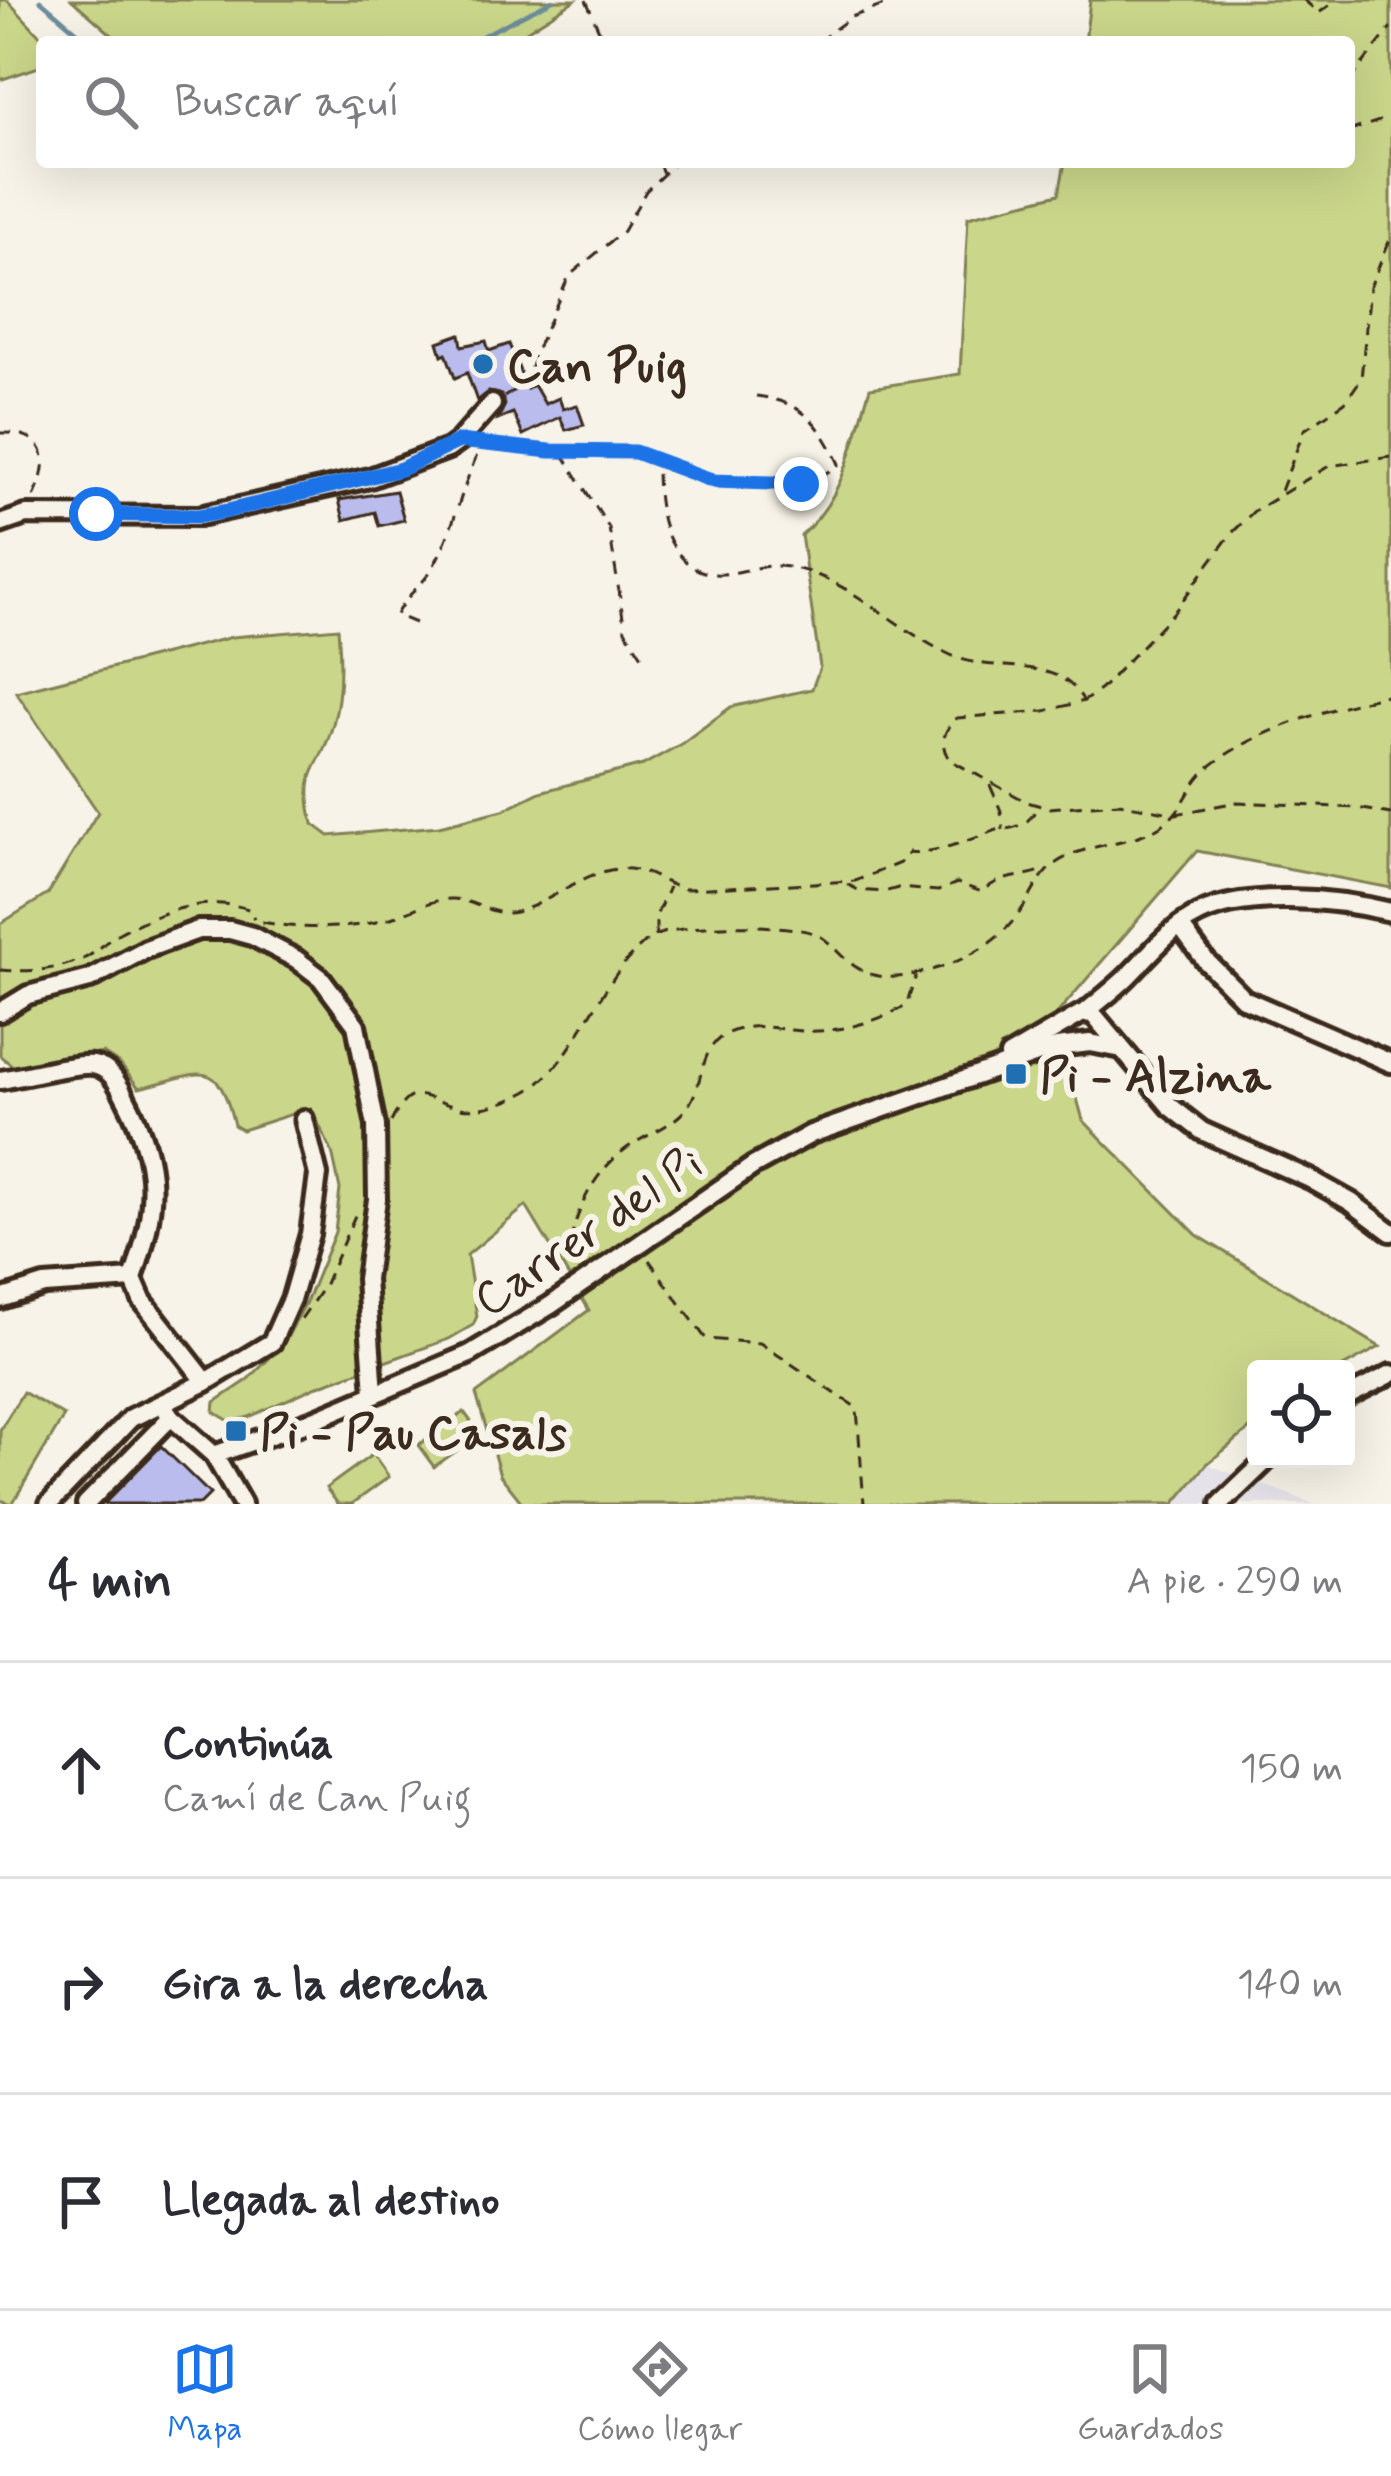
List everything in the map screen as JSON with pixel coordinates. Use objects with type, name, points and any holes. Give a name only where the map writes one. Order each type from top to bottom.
[{"type":"street","points":[[0,524],[26,515],[199,516],[370,478],[459,441],[488,409]]},
{"type":"street","points":[[1391,912],[1311,900],[1264,902],[1206,910],[1180,926],[1244,999],[1391,1063]]},
{"type":"street","name":"Carrer del Pi","points":[[214,1455],[455,1362],[796,1141],[1000,1064],[1112,992],[1180,926]]},
{"type":"street","points":[[0,1012],[28,995],[90,979],[185,933],[214,929],[252,936],[321,978],[356,1025],[377,1141],[366,1279],[374,1393]]},
{"type":"street","points":[[1112,992],[1104,1006],[1102,1024],[1099,1038],[1088,1043],[1074,1035],[1072,1025],[1081,1014],[1096,1015],[1102,1024],[1117,1048],[1170,1106],[1202,1131],[1310,1179],[1391,1232]]},
{"type":"street","name":"Carrer del Pi","points":[[1000,1064],[1057,1047],[1088,1043],[1117,1048]]},
{"type":"street","points":[[0,1081],[94,1065],[113,1074],[146,1137],[152,1192],[146,1239],[133,1279],[142,1300],[206,1382]]},
{"type":"street","points":[[86,1504],[167,1411],[272,1342],[292,1297],[310,1234],[318,1175],[304,1119]]},
{"type":"street","points":[[0,1299],[44,1285],[133,1279]]},
{"type":"street","points":[[1355,1392],[1391,1374]]},
{"type":"street","points":[[49,1504],[122,1426],[142,1412],[167,1411],[214,1455],[242,1504]]},
{"type":"street","points":[[1221,1504],[1259,1468]]},
{"type":"path","points":[[586,0],[601,36]]},
{"type":"path","points":[[826,36],[851,17],[898,0]]},
{"type":"path","points":[[1304,0],[1319,13],[1336,0]]},
{"type":"path","points":[[1355,73],[1391,28]]},
{"type":"path","points":[[1355,129],[1391,117]]},
{"type":"path","points":[[660,168],[663,175]]},
{"type":"path","points":[[416,623],[397,615],[405,597],[430,573],[463,500],[488,409],[527,382],[569,276],[623,231],[646,191],[670,168]]},
{"type":"path","points":[[1281,493],[1304,430],[1346,402],[1360,379],[1370,287],[1391,237]]},
{"type":"path","points":[[482,444],[561,452],[635,452],[714,481],[801,484],[820,479],[839,464],[801,407],[756,396]]},
{"type":"path","points":[[0,433],[26,435],[44,458],[44,476],[26,515]]},
{"type":"path","points":[[561,452],[606,520],[625,630],[641,656]]},
{"type":"path","points":[[1176,814],[1119,803],[1060,809],[1038,805],[991,783],[944,752],[949,725],[957,718],[1045,711],[1084,701],[1175,610],[1230,535],[1254,511],[1329,466],[1391,457]]},
{"type":"path","points":[[655,460],[662,519],[672,544],[691,566],[712,574],[774,566],[812,574],[958,658],[1055,674],[1077,688],[1084,701]]},
{"type":"path","points":[[1176,814],[1201,775],[1234,751],[1304,720],[1391,694]]},
{"type":"path","points":[[991,783],[1003,830]]},
{"type":"path","points":[[846,883],[858,890],[884,892],[898,888],[938,891],[957,883],[982,892],[994,880],[1030,876],[1100,845],[1138,837],[1176,814],[1237,802],[1391,814]]},
{"type":"path","points":[[0,970],[28,974],[84,959],[147,920],[200,903],[231,902],[251,910],[254,921],[297,927],[364,925],[454,899],[492,911],[515,912],[584,877],[620,869],[654,874],[670,885],[704,889],[846,883],[900,862],[910,852],[923,854],[985,837],[994,829],[1014,829],[1032,819],[1038,805]]},
{"type":"path","points":[[377,1141],[406,1098],[437,1097],[456,1107],[478,1108],[525,1092],[546,1078],[611,984],[656,935],[700,928],[800,929],[827,940],[867,975],[916,974],[967,957],[997,939],[1052,866]]},
{"type":"path","points":[[656,935],[656,916],[670,885]]},
{"type":"path","points":[[567,1262],[572,1225],[587,1191],[632,1144],[688,1107],[706,1053],[724,1035],[756,1024],[794,1030],[858,1026],[906,1006],[916,974]]},
{"type":"path","points":[[301,1319],[324,1286],[360,1205]]},
{"type":"path","points":[[638,1245],[706,1340],[760,1343],[856,1408],[864,1504]]},
{"type":"shaded area","points":[[1207,1464],[1315,1504],[1174,1504]]},
{"type":"green space","points":[[0,0],[7,0],[40,36],[36,36],[36,68],[0,80]]},
{"type":"green space","points":[[72,0],[575,0],[518,36],[113,36]]},
{"type":"green space","points":[[1090,0],[1391,0],[1391,888],[1197,851],[1054,1017],[1083,1120],[1197,1235],[1380,1347],[1355,1360],[1247,1360],[1247,1431],[1207,1464],[1174,1504],[523,1504],[500,1475],[476,1394],[589,1310],[526,1206],[467,1255],[477,1316],[473,1325],[449,1339],[315,1387],[249,1417],[231,1422],[214,1412],[215,1402],[248,1380],[284,1343],[307,1300],[335,1232],[340,1189],[332,1152],[311,1108],[242,1130],[234,1125],[221,1087],[203,1074],[139,1088],[120,1064],[103,1053],[18,1070],[0,1056],[0,924],[48,894],[98,812],[16,692],[232,637],[338,628],[336,712],[309,791],[313,824],[329,836],[439,826],[503,810],[540,792],[643,765],[731,707],[812,689],[820,667],[801,535],[838,487],[870,388],[960,374],[968,217],[1059,194],[1064,168],[1355,168],[1355,36],[1086,36]]},
{"type":"green space","points":[[23,1392],[64,1416],[12,1504],[0,1500],[0,1430]]},
{"type":"green space","points":[[464,1412],[480,1434],[434,1467],[418,1445]]},
{"type":"green space","points":[[373,1454],[389,1477],[352,1504],[338,1504],[326,1488]]},
{"type":"building","points":[[460,334],[462,346],[486,341],[489,351],[509,344],[527,389],[534,385],[545,404],[559,398],[563,409],[577,405],[584,425],[566,430],[560,417],[523,435],[513,413],[498,419],[505,405],[501,395],[489,392],[477,401],[467,373],[455,378],[446,353],[442,355],[438,342]]},
{"type":"building","points":[[396,491],[404,520],[379,526],[375,512],[344,520],[339,500]]},
{"type":"building","points":[[161,1446],[210,1494],[200,1504],[104,1504]]},
{"type":"waterway","points":[[40,0],[82,36]]},
{"type":"waterway","points":[[482,36],[553,0]]},
{"type":"place","name":"Can Puig","points":[[483,364]]},
{"type":"place","name":"Pi - Alzina","points":[[1016,1074]]},
{"type":"place","name":"Pi - Pau Casals","points":[[236,1431]]},
{"type":"route","points":[[96,514],[199,516],[228,511],[401,469],[459,441],[550,451],[635,452],[714,481],[801,484]]}]
